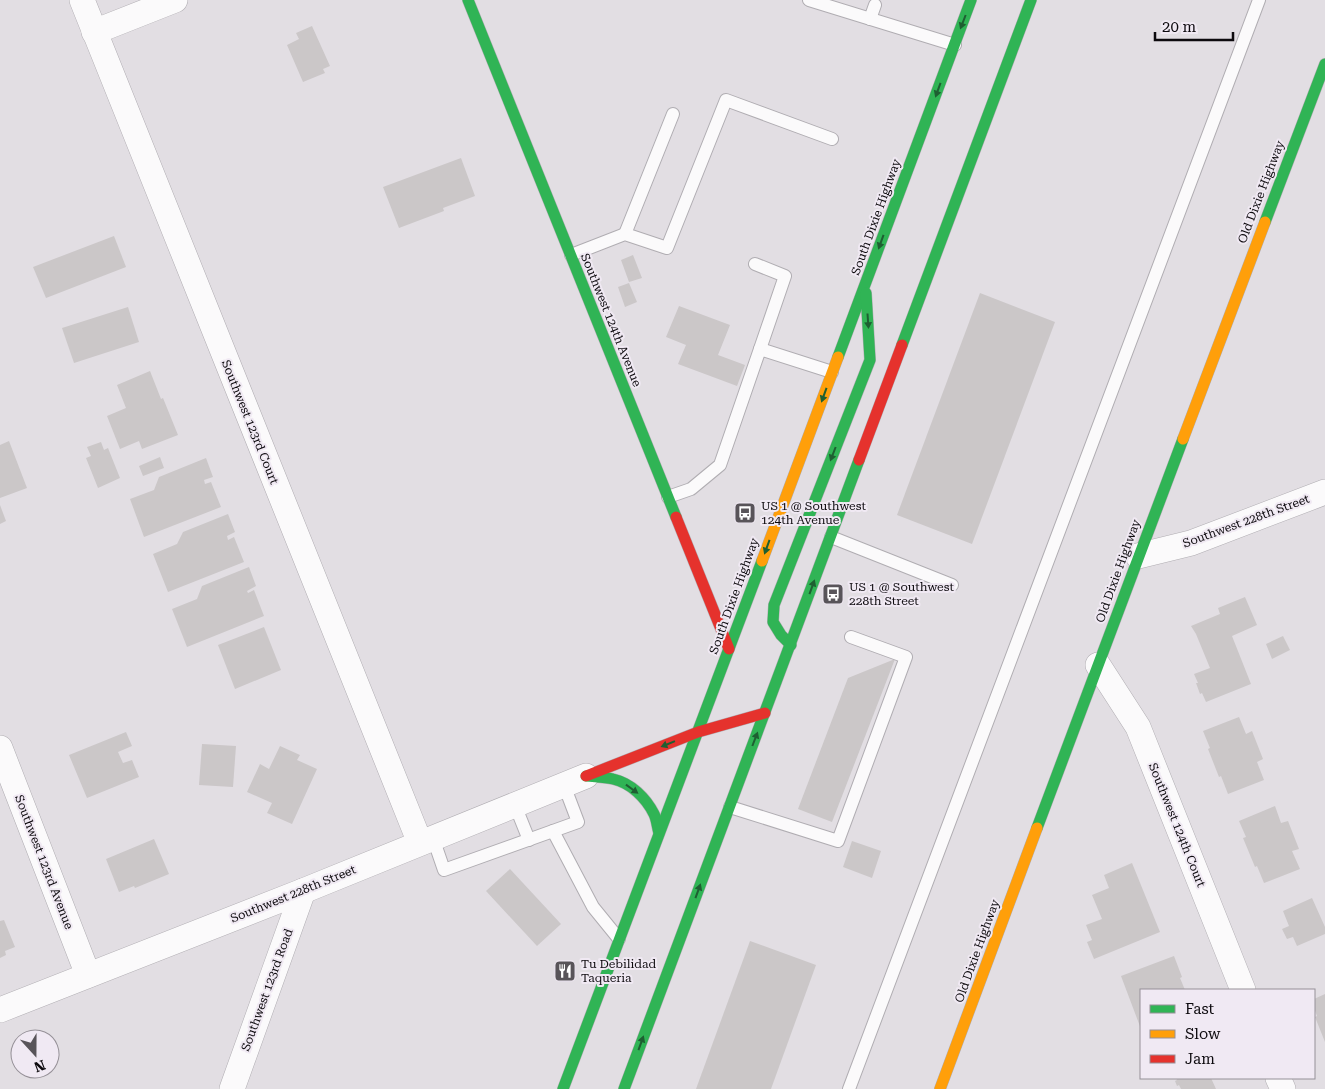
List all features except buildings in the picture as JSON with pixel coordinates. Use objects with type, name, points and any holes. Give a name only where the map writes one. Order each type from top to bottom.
[{"type":"main road","name":"Southwest 124th Avenue","points":[[468,0],[729,649]]},
{"type":"main road","name":"South Dixie Highway","points":[[563,1089],[971,0]]},
{"type":"main road","points":[[624,1089],[1031,0]]},
{"type":"main road","name":"Old Dixie Highway","points":[[940,1089],[1138,556],[1325,64]]},
{"type":"main road","points":[[791,645],[781,636],[773,622],[774,605],[870,360],[866,283]]},
{"type":"main road","points":[[575,781],[698,732],[765,713]]},
{"type":"main road","points":[[575,781],[615,779],[628,785],[646,802],[654,815],[659,833]]},
{"type":"street","name":"Southwest 123rd Court","points":[[82,0],[426,840]]},
{"type":"street","points":[[94,32],[175,0]]},
{"type":"street","name":"Southwest 228th Street","points":[[1138,556],[1191,543],[1325,492]]},
{"type":"street","name":"Southwest 124th Court","points":[[1098,665],[1138,727],[1244,989]]},
{"type":"street","name":"Southwest 123rd Avenue","points":[[0,748],[88,975]]},
{"type":"street","name":"Southwest 228th Street","points":[[0,1010],[303,891],[575,781]]},
{"type":"street","name":"Southwest 123rd Road","points":[[232,1089],[303,891]]},
{"type":"lane","points":[[809,0],[955,45]]},
{"type":"lane","points":[[849,1089],[1259,0]]},
{"type":"lane","points":[[870,19],[875,5]]},
{"type":"lane","points":[[570,255],[625,234],[666,248],[726,100],[832,139]]},
{"type":"lane","points":[[625,234],[673,114]]},
{"type":"lane","points":[[668,497],[691,489],[720,465],[785,276],[755,264]]},
{"type":"lane","points":[[760,349],[832,372]]},
{"type":"lane","points":[[831,537],[952,585]]},
{"type":"lane","points":[[730,806],[838,841],[906,657],[851,637]]},
{"type":"lane","points":[[426,840],[444,870],[578,822],[575,781]]},
{"type":"lane","points":[[515,805],[529,840]]},
{"type":"lane","points":[[553,831],[593,907],[619,939]]},
{"type":"traffic: fast","points":[[468,0],[676,517]]},
{"type":"traffic: fast","points":[[838,357],[971,0]]},
{"type":"traffic: fast","points":[[902,345],[1031,0]]},
{"type":"traffic: fast","points":[[1265,222],[1325,64]]},
{"type":"traffic: fast","points":[[791,645],[781,635],[773,622],[774,605],[870,360],[866,293]]},
{"type":"traffic: fast","points":[[1037,828],[1183,439]]},
{"type":"traffic: fast","points":[[624,1089],[859,460]]},
{"type":"traffic: fast","points":[[563,1089],[762,561]]},
{"type":"traffic: fast","points":[[586,776],[613,779],[632,788],[651,808],[659,833]]},
{"type":"traffic: slow","points":[[1183,439],[1265,222]]},
{"type":"traffic: slow","points":[[762,561],[838,357]]},
{"type":"traffic: slow","points":[[940,1089],[1037,828]]},
{"type":"traffic: jam","points":[[859,460],[902,345]]},
{"type":"traffic: jam","points":[[676,517],[729,649]]},
{"type":"traffic: jam","points":[[586,776],[698,732],[765,713]]},
{"type":"place","name":"US 1 @ Southwest 124th Avenue","points":[[745,513]]},
{"type":"place","name":"US 1 @ Southwest 228th Street","points":[[833,594]]},
{"type":"place","name":"Tu Debilidad Taqueria","points":[[565,971]]}]
